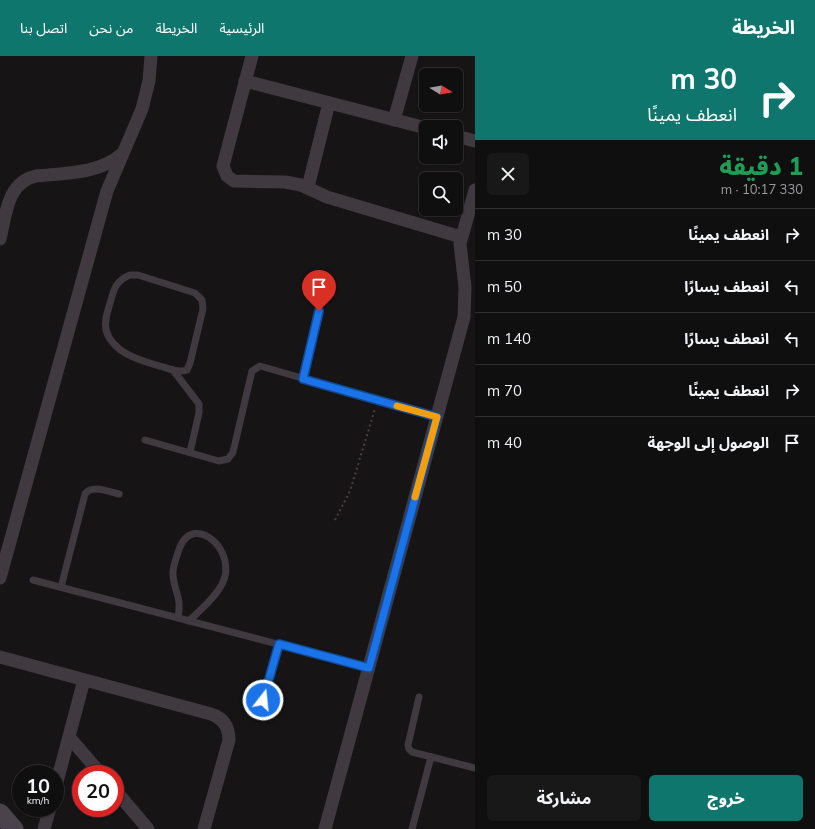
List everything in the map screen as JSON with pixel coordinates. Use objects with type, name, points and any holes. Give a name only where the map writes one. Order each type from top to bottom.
[{"type":"main road","points":[[0,813],[14,829]]},
{"type":"street","points":[[1,570],[107,191],[142,109],[148,81],[151,56]]},
{"type":"street","points":[[252,56],[224,166],[225,173],[230,179],[234,181],[285,182],[308,187],[328,197],[461,237]]},
{"type":"street","points":[[394,120],[412,56]]},
{"type":"street","points":[[245,81],[419,126]]},
{"type":"street","points":[[308,187],[329,102]]},
{"type":"street","points":[[463,138],[475,141]]},
{"type":"street","points":[[0,239],[11,197],[14,189],[20,182],[36,176],[90,170],[101,167],[114,161],[122,153]]},
{"type":"street","points":[[325,829],[464,317],[469,273],[460,252],[461,237],[475,190]]},
{"type":"street","points":[[0,657],[211,714],[225,723],[229,740],[204,829]]},
{"type":"street","points":[[61,765],[84,680]]},
{"type":"street","points":[[69,737],[93,765]]},
{"type":"street","points":[[124,801],[148,829]]},
{"type":"street","points":[[44,829],[47,817]]},
{"type":"lane","points":[[173,370],[183,371],[189,367],[203,309],[202,300],[195,293],[138,275],[124,278],[114,288],[107,314],[105,322],[109,336],[129,356],[173,370],[199,404],[199,413],[190,452]]},
{"type":"lane","points":[[303,379],[319,311]]},
{"type":"lane","points":[[145,440],[219,461],[224,461],[231,456],[251,374],[254,368],[260,366],[437,417]]},
{"type":"lane","points":[[61,587],[86,491],[94,489],[119,494]]},
{"type":"lane","points":[[178,618],[179,602],[172,572],[184,542],[192,536],[203,534],[212,538],[222,551],[226,570],[219,589],[189,621]]},
{"type":"lane","points":[[33,580],[369,668]]},
{"type":"lane","points":[[263,700],[279,644]]},
{"type":"lane","points":[[419,697],[408,747],[412,752],[475,768]]},
{"type":"lane","points":[[412,829],[431,757]]},
{"type":"path","points":[[335,520],[350,491],[378,400]]},
{"type":"slow traffic","points":[[397,406],[437,417],[415,497]]},
{"type":"route","points":[[263,700],[279,644],[369,668],[437,417],[303,379],[319,311]]}]
